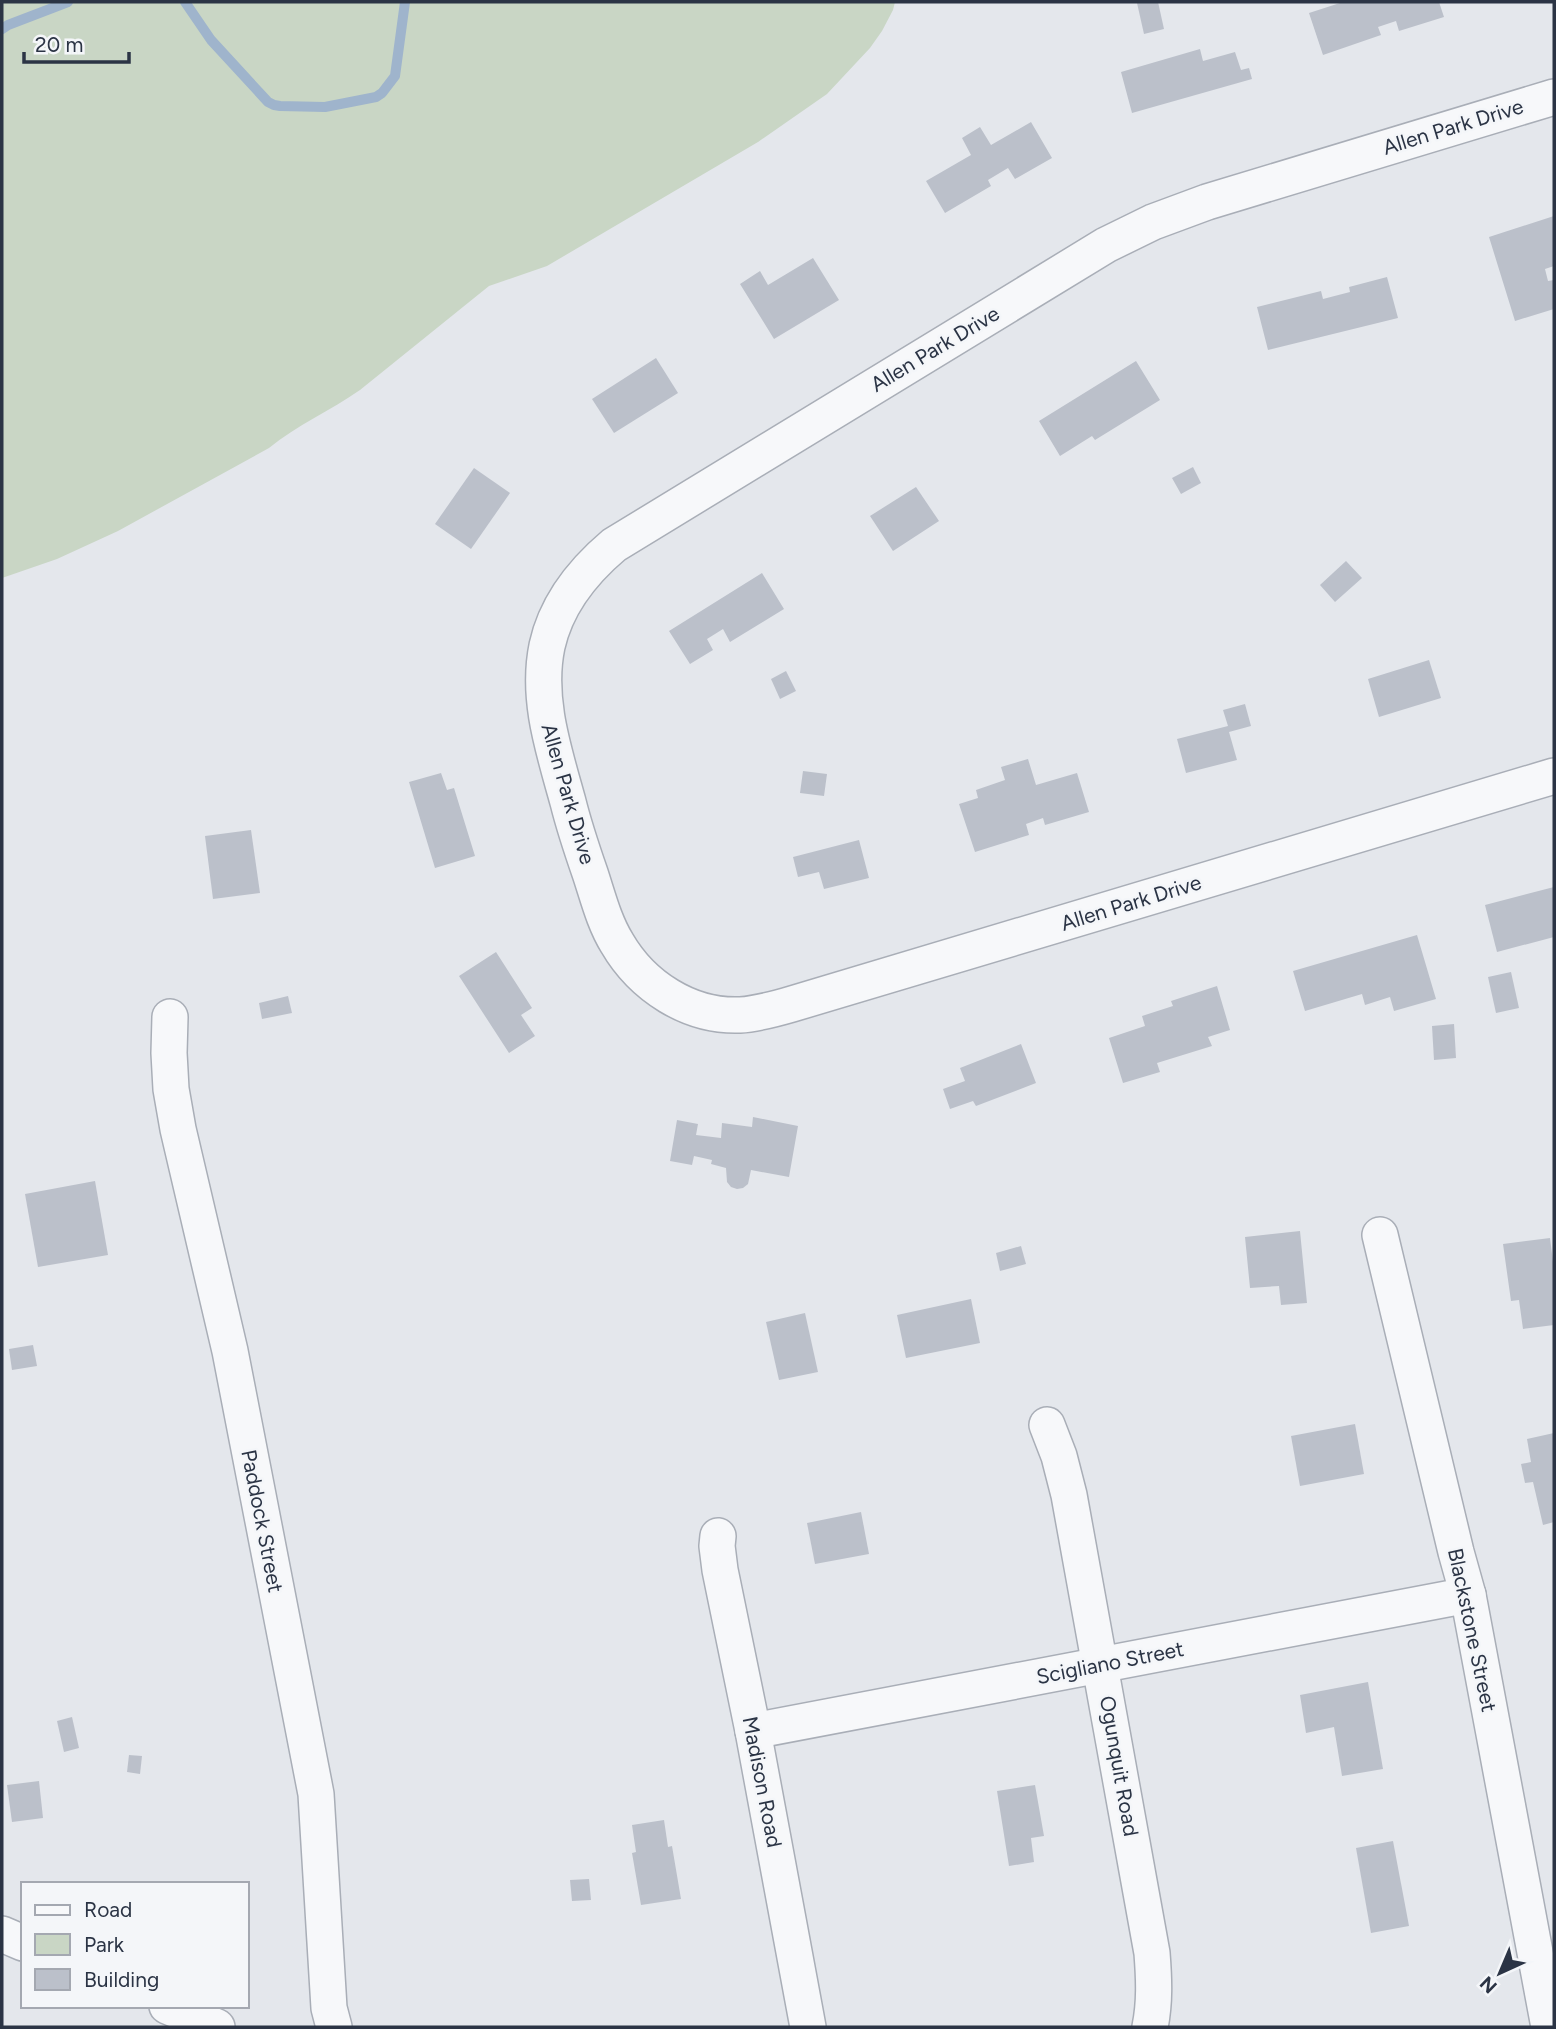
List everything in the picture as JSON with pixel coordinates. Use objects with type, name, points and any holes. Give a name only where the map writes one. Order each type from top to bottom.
[{"type":"street","name":"Allen Park Drive","points":[[1554,97],[1207,202],[1153,222],[1106,245],[614,545],[585,572],[560,608],[547,644],[544,664],[547,728],[569,809],[607,924],[616,942],[639,973],[653,985],[685,1004],[720,1014],[756,1013],[792,1004],[1554,776]]},
{"type":"street","name":"Paddock Street","points":[[170,1017],[171,1089],[178,1129],[229,1351],[316,1794],[330,2008],[334,2027]]},
{"type":"street","name":"Blackstone Street","points":[[1380,1235],[1468,1595],[1549,2027]]},
{"type":"street","name":"Ogunquit Road","points":[[1048,1425],[1069,1495],[1152,1953],[1155,1982],[1150,2027]]},
{"type":"street","name":"Madison Road","points":[[718,1536],[720,1570],[808,2027]]},
{"type":"street","name":"Scigliano Street","points":[[753,1731],[1468,1595]]},
{"type":"street","points":[[2,1934],[21,1942]]},
{"type":"street","points":[[172,2008],[217,2027]]},
{"type":"green space","points":[[2,2],[895,2],[882,31],[870,48],[827,94],[758,142],[547,266],[489,286],[360,390],[269,448],[118,531],[57,559],[2,578]]},
{"type":"building","points":[[1158,2],[1164,29],[1144,34],[1137,3]]},
{"type":"building","points":[[1343,2],[1439,2],[1444,17],[1399,31],[1396,21],[1378,27],[1381,35],[1323,55],[1309,13]]},
{"type":"building","points":[[1200,49],[1203,61],[1235,52],[1241,70],[1249,68],[1252,79],[1132,113],[1121,72]]},
{"type":"building","points":[[1031,122],[1052,158],[1015,179],[1008,168],[988,180],[991,186],[945,213],[926,181],[971,155],[962,138],[980,127],[991,145]]},
{"type":"building","points":[[1554,216],[1554,266],[1545,269],[1548,281],[1554,280],[1554,309],[1515,321],[1489,237]]},
{"type":"building","points":[[813,258],[839,300],[774,339],[740,284],[760,271],[768,285]]},
{"type":"building","points":[[1387,277],[1398,318],[1268,350],[1257,307],[1321,291],[1323,299],[1350,292],[1349,287]]},
{"type":"building","points":[[656,358],[678,393],[614,433],[592,399]]},
{"type":"building","points":[[1136,361],[1160,400],[1095,440],[1092,436],[1060,456],[1039,421]]},
{"type":"building","points":[[1193,467],[1201,483],[1181,494],[1172,478]]},
{"type":"building","points":[[474,468],[510,493],[471,549],[435,524]]},
{"type":"building","points":[[916,487],[939,521],[893,551],[870,516]]},
{"type":"building","points":[[1346,561],[1362,578],[1335,602],[1320,585]]},
{"type":"building","points":[[762,573],[784,609],[730,642],[723,629],[707,639],[713,650],[690,664],[669,631]]},
{"type":"building","points":[[1429,660],[1441,698],[1379,717],[1368,679]]},
{"type":"building","points":[[786,671],[796,691],[780,699],[771,679]]},
{"type":"building","points":[[1245,704],[1251,726],[1229,732],[1237,760],[1186,773],[1177,739],[1228,726],[1223,710]]},
{"type":"building","points":[[1028,759],[1036,785],[1077,773],[1089,812],[1045,825],[1043,818],[1026,824],[1029,835],[975,852],[959,804],[978,798],[976,790],[1005,780],[1001,767]]},
{"type":"building","points":[[803,771],[827,774],[824,796],[800,793]]},
{"type":"building","points":[[441,773],[447,790],[454,788],[475,856],[435,868],[409,782]]},
{"type":"building","points":[[251,830],[260,893],[213,899],[205,836]]},
{"type":"building","points":[[859,840],[869,878],[824,889],[819,872],[798,877],[793,857]]},
{"type":"building","points":[[1554,887],[1554,937],[1497,952],[1485,905]]},
{"type":"building","points":[[1417,935],[1436,999],[1394,1011],[1390,997],[1365,1005],[1362,994],[1305,1011],[1293,971]]},
{"type":"building","points":[[496,952],[532,1008],[521,1015],[535,1036],[509,1053],[459,976]]},
{"type":"building","points":[[1511,972],[1519,1008],[1496,1013],[1488,977]]},
{"type":"building","points":[[1217,986],[1230,1030],[1208,1037],[1212,1046],[1157,1063],[1160,1072],[1123,1083],[1109,1038],[1145,1026],[1142,1016],[1173,1006],[1171,1001]]},
{"type":"building","points":[[288,996],[292,1013],[262,1019],[259,1003]]},
{"type":"building","points":[[1454,1024],[1456,1058],[1434,1060],[1432,1026]]},
{"type":"building","points":[[1021,1044],[1036,1083],[976,1106],[973,1101],[950,1109],[943,1089],[965,1081],[960,1068]]},
{"type":"building","points":[[753,1117],[798,1126],[789,1177],[751,1170],[748,1184],[737,1189],[727,1182],[726,1168],[711,1164],[712,1160],[694,1156],[692,1165],[670,1161],[677,1120],[698,1124],[696,1135],[721,1138],[722,1123],[752,1127]]},
{"type":"building","points":[[95,1181],[108,1255],[38,1267],[25,1194]]},
{"type":"building","points":[[1300,1231],[1307,1303],[1281,1305],[1279,1286],[1250,1288],[1245,1237]]},
{"type":"building","points":[[1550,1238],[1554,1270],[1554,1325],[1523,1329],[1519,1300],[1511,1301],[1503,1244]]},
{"type":"building","points":[[1021,1246],[1026,1264],[1000,1271],[996,1253]]},
{"type":"building","points":[[971,1299],[980,1343],[906,1358],[897,1315]]},
{"type":"building","points":[[805,1313],[818,1372],[779,1380],[766,1322]]},
{"type":"building","points":[[33,1345],[37,1366],[12,1370],[9,1349]]},
{"type":"building","points":[[1355,1424],[1364,1474],[1300,1486],[1291,1436]]},
{"type":"building","points":[[1554,1433],[1554,1522],[1543,1525],[1533,1482],[1525,1483],[1521,1464],[1531,1462],[1527,1439]]},
{"type":"building","points":[[861,1512],[869,1554],[815,1564],[807,1523]]},
{"type":"building","points":[[1368,1682],[1383,1769],[1342,1776],[1334,1727],[1306,1733],[1300,1695]]},
{"type":"building","points":[[72,1717],[79,1748],[64,1752],[57,1721]]},
{"type":"building","points":[[129,1755],[142,1756],[140,1774],[127,1772]]},
{"type":"building","points":[[39,1781],[43,1818],[12,1822],[7,1785]]},
{"type":"building","points":[[1035,1785],[1044,1836],[1031,1838],[1034,1862],[1009,1866],[997,1791]]},
{"type":"building","points":[[664,1820],[668,1847],[672,1846],[681,1899],[641,1905],[632,1853],[636,1852],[632,1825]]},
{"type":"building","points":[[1393,1841],[1409,1926],[1371,1933],[1356,1848]]},
{"type":"building","points":[[589,1879],[591,1900],[572,1901],[570,1880]]},
{"type":"waterway","points":[[2,29],[68,2]]},
{"type":"waterway","points":[[185,2],[211,40],[268,102],[280,106],[325,107],[376,97],[395,76],[405,2]]}]
